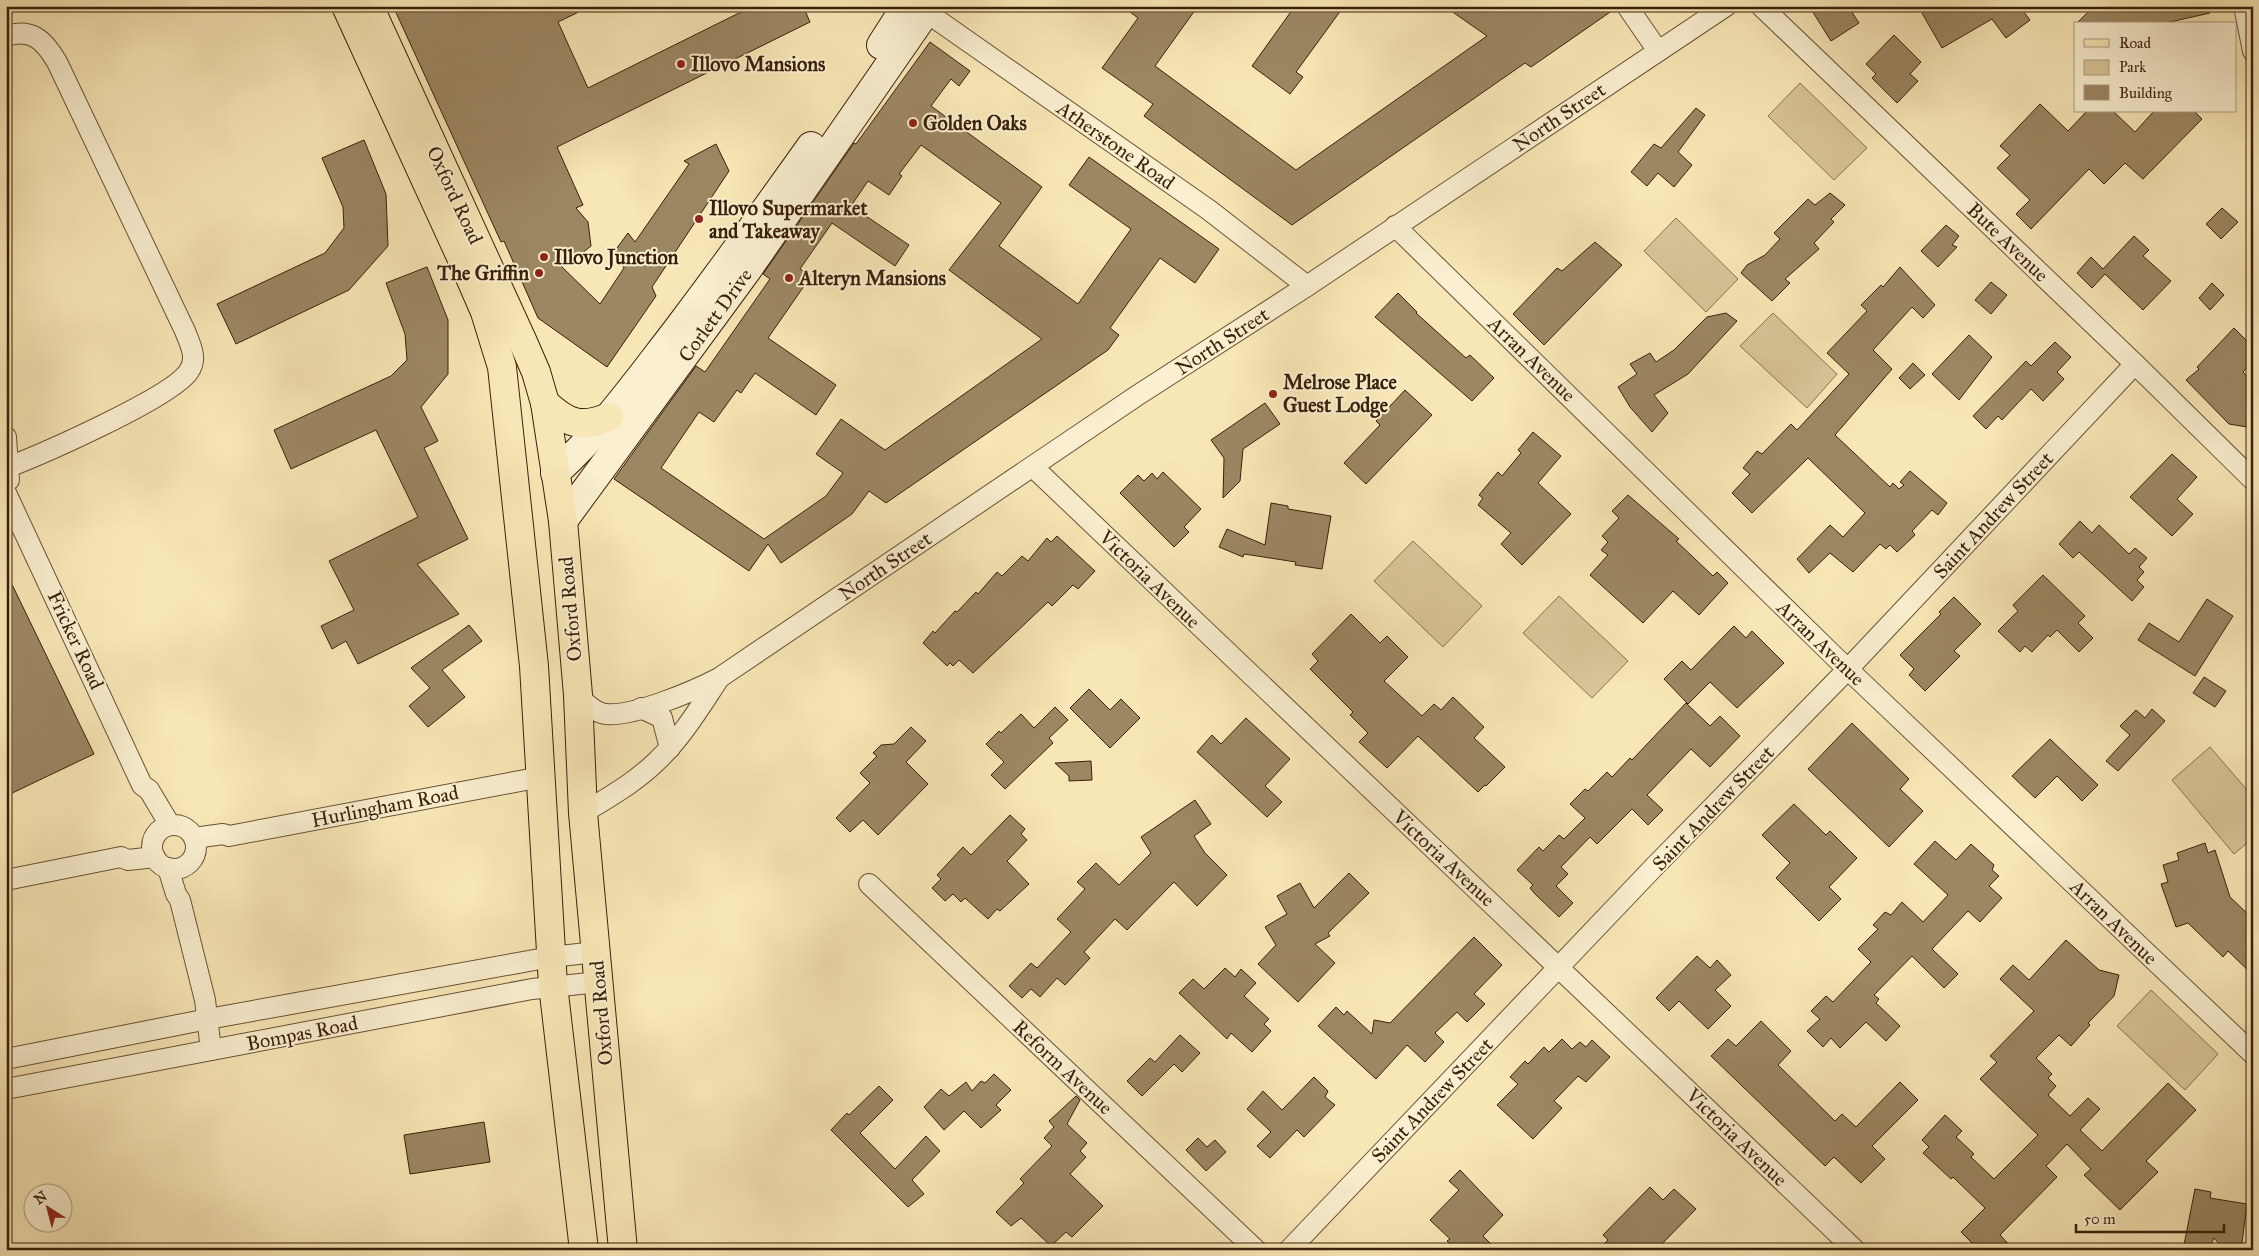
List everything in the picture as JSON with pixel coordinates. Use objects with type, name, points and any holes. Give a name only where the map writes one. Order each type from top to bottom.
[{"type":"main road","name":"Oxford Road","points":[[346,6],[465,266],[494,339],[502,367],[534,666],[553,985],[584,1250]]},
{"type":"main road","name":"Oxford Road","points":[[369,6],[523,342],[536,372],[545,403],[563,521],[578,695],[583,813],[622,1250]]},
{"type":"main road","name":"Corlett Drive","points":[[555,473],[609,417],[748,235],[871,60],[922,8]]},
{"type":"main road","name":"Corlett Drive","points":[[563,521],[748,270],[922,8]]},
{"type":"main road","points":[[545,403],[565,419],[577,424],[597,422],[609,417]]},
{"type":"main road","points":[[521,538],[532,500],[538,488],[555,473]]},
{"type":"main road","points":[[581,1221],[619,1219]]},
{"type":"street","points":[[1627,6],[1658,51]]},
{"type":"street","name":"North Street","points":[[578,695],[594,710],[604,714],[641,708],[672,699],[719,678],[1138,395],[1307,286],[1726,6]]},
{"type":"street","name":"Bute Avenue","points":[[1761,6],[2135,364],[2253,480]]},
{"type":"street","points":[[2244,6],[2253,51]]},
{"type":"street","name":"Atherstone Road","points":[[922,8],[1209,210],[1307,286]]},
{"type":"street","points":[[6,36],[28,33],[37,36],[45,42],[57,62],[185,331],[192,350],[193,362],[189,372],[180,381],[144,403],[100,426],[7,468]]},
{"type":"street","name":"Arran Avenue","points":[[1395,226],[1848,669],[2253,1054]]},
{"type":"street","name":"Saint Andrew Street","points":[[1288,1250],[1417,1113],[1560,968],[1654,868],[1848,669],[2135,364]]},
{"type":"street","name":"Fricker Road","points":[[6,438],[7,494],[142,785],[142,794],[172,848],[176,894],[180,900],[208,1019],[211,1050]]},
{"type":"street","name":"Victoria Avenue","points":[[1033,467],[1855,1250]]},
{"type":"street","name":"North Street","points":[[583,813],[637,778],[670,748],[719,678]]},
{"type":"street","points":[[641,708],[662,718],[670,748]]},
{"type":"street","name":"Hurlingham Road","points":[[6,880],[121,857],[128,860],[172,848],[225,841],[229,836],[541,777]]},
{"type":"street","name":"Reform Avenue","points":[[869,884],[1256,1250]]},
{"type":"street","name":"Bompas Road","points":[[6,1060],[208,1019],[551,957],[596,952]]},
{"type":"street","name":"Bompas Road","points":[[6,1089],[553,985],[599,982]]},
{"type":"green space","points":[[1800,83],[1867,148],[1834,180],[1768,116]]},
{"type":"green space","points":[[1676,218],[1738,279],[1706,312],[1644,251]]},
{"type":"green space","points":[[1773,313],[1837,374],[1807,408],[1740,346]]},
{"type":"green space","points":[[1413,541],[1482,606],[1443,647],[1374,581]]},
{"type":"green space","points":[[1559,596],[1628,661],[1592,698],[1523,633]]},
{"type":"green space","points":[[2210,747],[2253,797],[2253,838],[2234,854],[2172,780]]},
{"type":"green space","points":[[2151,990],[2218,1054],[2185,1090],[2117,1026]]},
{"type":"building","points":[[393,6],[591,6],[558,22],[588,88],[753,6],[803,6],[810,22],[557,147],[583,205],[576,208],[588,222],[591,246],[561,266],[600,304],[624,268],[614,252],[628,233],[635,242],[689,164],[684,161],[716,144],[729,171],[652,287],[656,296],[607,367],[538,318],[504,241],[501,242]]},
{"type":"building","points":[[1122,6],[1198,6],[1155,66],[1296,170],[1487,36],[1444,6],[1615,6],[1616,8],[1531,67],[1525,63],[1292,225],[1144,116],[1153,104],[1102,68],[1138,18]]},
{"type":"building","points":[[1295,6],[1344,6],[1296,72],[1303,77],[1290,94],[1252,66]]},
{"type":"building","points":[[1809,6],[1848,6],[1859,23],[1831,41]]},
{"type":"building","points":[[1935,6],[2019,6],[2030,20],[2006,38],[1992,19],[1942,48],[1922,13]]},
{"type":"building","points":[[2094,6],[2209,6],[2210,13],[2170,22],[2078,22]]},
{"type":"building","points":[[1894,35],[1921,62],[1910,74],[1918,81],[1897,103],[1872,78],[1876,74],[1866,64]]},
{"type":"building","points":[[930,42],[970,71],[959,86],[951,79],[931,106],[1042,187],[999,246],[1078,304],[1131,229],[1069,185],[1089,157],[1219,249],[1195,283],[1160,258],[1110,328],[1119,335],[1108,350],[886,503],[869,491],[852,514],[781,563],[768,544],[749,571],[614,479],[696,366],[705,372],[770,279],[763,274],[854,143],[856,144]],"holes":[[[921,145],[1001,203],[949,270],[1042,339],[885,450],[841,419],[816,454],[843,473],[826,496],[764,539],[661,468],[699,412],[714,422],[737,390],[741,393],[755,373],[816,415],[836,385],[768,338],[811,276],[800,269],[832,223],[895,266],[909,245],[851,206],[868,181],[889,195],[902,176],[899,174]]]},
{"type":"building","points":[[2040,104],[2068,131],[2086,112],[2114,112],[2135,132],[2153,112],[2195,112],[2202,119],[2143,179],[2125,163],[2104,184],[2089,169],[2031,229],[2016,214],[2030,200],[1997,168],[2010,155],[2000,146]]},
{"type":"building","points":[[1696,108],[1705,115],[1678,152],[1692,165],[1674,187],[1658,173],[1647,186],[1631,172],[1654,144],[1661,148]]},
{"type":"building","points":[[364,140],[386,194],[388,246],[349,290],[236,344],[217,304],[325,253],[344,228],[343,207],[322,158]]},
{"type":"building","points":[[1830,193],[1845,205],[1831,219],[1834,222],[1814,243],[1819,249],[1785,279],[1790,283],[1772,301],[1741,273],[1747,265],[1765,255],[1780,239],[1774,233],[1808,199],[1815,205]]},
{"type":"building","points":[[2222,208],[2238,222],[2221,239],[2206,224]]},
{"type":"building","points":[[1946,225],[1959,236],[1952,245],[1957,247],[1938,267],[1921,251]]},
{"type":"building","points":[[2134,236],[2149,250],[2143,256],[2171,281],[2143,310],[2105,274],[2092,288],[2077,273],[2091,257],[2103,269]]},
{"type":"building","points":[[1595,242],[1622,265],[1544,345],[1513,314],[1557,268],[1562,271]]},
{"type":"building","points":[[427,267],[448,320],[448,374],[421,407],[438,441],[424,448],[468,539],[417,564],[459,614],[358,664],[346,641],[332,649],[321,626],[354,610],[329,561],[418,517],[376,430],[291,469],[274,430],[391,376],[407,360],[405,334],[386,283]]},
{"type":"building","points":[[1900,267],[1935,305],[1923,318],[1912,307],[1873,350],[1892,369],[1835,435],[1890,487],[1893,483],[1899,489],[1904,485],[1900,482],[1910,471],[1947,503],[1938,515],[1932,510],[1912,531],[1915,535],[1897,552],[1890,545],[1886,549],[1880,544],[1853,572],[1830,553],[1809,573],[1797,559],[1830,525],[1843,537],[1865,513],[1808,458],[1752,513],[1732,493],[1750,474],[1743,468],[1757,451],[1762,454],[1791,424],[1797,430],[1849,374],[1827,353],[1867,311],[1861,305],[1881,285],[1883,287]]},
{"type":"building","points":[[1991,282],[2007,295],[1991,314],[1975,300]]},
{"type":"building","points":[[2212,283],[2224,295],[2210,310],[2199,298]]},
{"type":"building","points":[[1398,293],[1416,313],[1466,358],[1470,355],[1494,378],[1472,401],[1375,317]]},
{"type":"building","points":[[1726,313],[1737,321],[1688,374],[1654,395],[1668,413],[1652,432],[1630,407],[1618,387],[1637,374],[1630,364],[1650,353],[1656,362],[1674,350],[1707,317]]},
{"type":"building","points":[[2234,328],[2253,347],[2253,360],[2243,372],[2253,382],[2253,394],[2250,397],[2253,428],[2229,424],[2186,380],[2199,369],[2197,367]]},
{"type":"building","points":[[1969,335],[1992,357],[1959,400],[1932,374]]},
{"type":"building","points":[[2055,342],[2071,357],[2057,372],[2064,379],[2043,401],[2031,389],[2002,420],[1998,416],[1986,429],[1973,416],[2026,361],[2031,366]]},
{"type":"building","points":[[1913,363],[1925,375],[1910,389],[1899,378]]},
{"type":"building","points":[[1405,390],[1432,415],[1366,484],[1344,463],[1380,425],[1376,421]]},
{"type":"building","points":[[1265,403],[1280,424],[1243,449],[1240,481],[1223,498],[1224,458],[1211,440]]},
{"type":"building","points":[[1533,432],[1561,456],[1538,483],[1571,514],[1522,565],[1501,544],[1511,533],[1478,505],[1483,498],[1479,495],[1498,472],[1502,476],[1521,453],[1518,450]]},
{"type":"building","points":[[2172,454],[2197,477],[2177,499],[2193,514],[2172,536],[2130,497]]},
{"type":"building","points":[[1163,472],[1201,509],[1184,527],[1189,532],[1174,547],[1120,493],[1138,475],[1144,481],[1152,473],[1157,479]]},
{"type":"building","points":[[1628,495],[1679,539],[1676,541],[1713,576],[1717,572],[1728,583],[1699,615],[1673,591],[1643,623],[1590,575],[1608,555],[1601,550],[1608,542],[1602,536],[1619,518],[1612,511]]},
{"type":"building","points":[[1271,503],[1288,506],[1288,509],[1331,516],[1322,569],[1295,565],[1296,562],[1244,554],[1243,557],[1219,547],[1227,529],[1265,545]]},
{"type":"building","points":[[2080,521],[2092,533],[2099,525],[2129,554],[2135,548],[2147,558],[2139,567],[2144,572],[2137,580],[2144,587],[2132,601],[2079,552],[2073,558],[2059,544]]},
{"type":"building","points":[[1057,536],[1095,571],[1078,589],[1073,585],[1052,606],[1048,602],[973,673],[959,660],[953,666],[950,663],[947,666],[923,643],[933,631],[935,633],[976,592],[978,594],[997,572],[1002,576],[1022,556],[1028,561],[1047,538],[1051,542]]},
{"type":"building","points":[[6,572],[94,754],[6,796]]},
{"type":"building","points":[[2043,575],[2085,616],[2078,623],[2093,638],[2079,652],[2057,630],[2050,637],[2048,635],[2032,652],[2025,646],[2020,652],[1998,631],[2018,611],[2013,605]]},
{"type":"building","points":[[1954,597],[1981,624],[1954,651],[1960,656],[1925,691],[1909,675],[1914,669],[1900,655],[1941,614],[1939,612]]},
{"type":"building","points":[[2207,599],[2233,616],[2195,676],[2138,640],[2149,623],[2179,642]]},
{"type":"building","points":[[1351,614],[1380,643],[1387,636],[1408,657],[1384,681],[1422,716],[1434,704],[1441,710],[1453,697],[1484,727],[1474,738],[1505,767],[1478,792],[1418,736],[1387,768],[1359,742],[1368,733],[1350,715],[1353,712],[1310,669],[1318,661],[1312,654]]},
{"type":"building","points":[[469,625],[482,641],[442,670],[465,697],[428,727],[409,706],[430,688],[411,668]]},
{"type":"building","points":[[1734,626],[1746,638],[1752,631],[1784,663],[1737,708],[1710,682],[1688,704],[1664,679],[1682,661],[1691,670]]},
{"type":"building","points":[[2204,677],[2226,691],[2215,707],[2193,693]]},
{"type":"building","points":[[1089,689],[1110,710],[1121,699],[1140,718],[1110,748],[1070,708]]},
{"type":"building","points":[[1686,703],[1710,726],[1720,716],[1740,736],[1710,767],[1691,749],[1647,795],[1663,810],[1648,825],[1632,809],[1597,844],[1590,837],[1561,867],[1568,874],[1556,886],[1573,903],[1559,917],[1535,894],[1530,888],[1533,885],[1517,870],[1539,847],[1543,851],[1559,835],[1564,839],[1585,818],[1570,804],[1585,789],[1588,791],[1607,772],[1612,777],[1630,758],[1632,760]]},
{"type":"building","points":[[1055,707],[1068,720],[1049,738],[1053,743],[1005,789],[991,775],[1004,762],[986,744],[1021,714],[1034,728]]},
{"type":"building","points":[[2152,709],[2165,721],[2118,771],[2106,761],[2130,735],[2120,726],[2136,710],[2145,718]]},
{"type":"building","points":[[1246,718],[1290,759],[1265,786],[1282,802],[1267,817],[1197,752],[1212,735],[1221,744]]},
{"type":"building","points":[[1852,723],[1909,779],[1900,789],[1923,811],[1889,847],[1808,769]]},
{"type":"building","points":[[911,727],[926,741],[906,762],[928,784],[878,835],[863,820],[850,832],[836,818],[870,783],[860,773],[877,756],[873,753],[881,745],[894,744]]},
{"type":"building","points":[[2050,739],[2098,785],[2082,801],[2057,776],[2035,798],[2012,776]]},
{"type":"building","points":[[1091,761],[1092,780],[1069,781],[1069,776],[1055,763]]},
{"type":"building","points":[[1195,800],[1211,824],[1194,836],[1205,853],[1227,875],[1197,906],[1174,882],[1127,930],[1115,919],[1084,952],[1090,958],[1065,985],[1057,978],[1040,997],[1031,989],[1022,998],[1009,986],[1031,963],[1037,968],[1071,932],[1057,919],[1085,889],[1077,882],[1096,863],[1119,885],[1151,853],[1141,837]]},
{"type":"building","points":[[1794,804],[1826,835],[1830,831],[1857,858],[1829,887],[1841,899],[1819,921],[1776,878],[1790,863],[1762,835]]},
{"type":"building","points":[[1010,815],[1025,829],[1021,834],[1027,840],[1007,861],[1029,884],[1000,911],[997,909],[988,919],[965,898],[961,902],[953,894],[945,901],[932,888],[941,879],[937,875],[963,847],[971,855]]},
{"type":"building","points":[[1935,841],[1956,860],[1971,844],[1994,865],[1992,870],[1999,876],[1989,886],[2002,898],[1980,922],[1968,911],[1932,949],[1958,974],[1944,988],[1912,956],[1874,995],[1879,999],[1876,1003],[1900,1026],[1886,1041],[1866,1022],[1840,1048],[1831,1038],[1823,1047],[1807,1031],[1820,1019],[1811,1011],[1826,996],[1833,1002],[1871,962],[1858,949],[1878,929],[1873,925],[1885,912],[1891,915],[1902,902],[1923,922],[1948,895],[1914,864]]},
{"type":"building","points":[[2205,843],[2208,853],[2215,850],[2230,897],[2253,919],[2253,975],[2228,951],[2223,957],[2188,923],[2176,927],[2161,884],[2168,882],[2163,865],[2179,860],[2177,853]]},
{"type":"building","points":[[1349,873],[1369,893],[1328,933],[1330,936],[1315,944],[1335,963],[1298,1002],[1258,964],[1276,945],[1265,927],[1287,914],[1277,896],[1300,883],[1314,908]]},
{"type":"building","points":[[1474,937],[1502,965],[1474,994],[1485,1004],[1467,1022],[1457,1012],[1435,1033],[1444,1042],[1425,1062],[1407,1045],[1376,1079],[1318,1026],[1336,1007],[1344,1015],[1347,1011],[1372,1034],[1374,1020],[1390,1023]]},
{"type":"building","points":[[2066,940],[2099,970],[2119,975],[2114,996],[2088,1023],[2090,1025],[2071,1046],[2059,1035],[2036,1058],[2052,1074],[2048,1078],[2056,1086],[2048,1095],[2070,1116],[2088,1098],[2100,1109],[2080,1130],[2102,1151],[2168,1083],[2196,1110],[2146,1161],[2158,1172],[2120,1210],[2084,1175],[2091,1169],[2067,1144],[2046,1166],[2057,1177],[2000,1235],[2014,1250],[1979,1250],[1961,1232],[1985,1208],[1953,1177],[1951,1179],[1923,1153],[1929,1147],[1922,1140],[1945,1115],[1962,1131],[1956,1137],[1974,1154],[1971,1157],[1994,1179],[2038,1135],[1980,1079],[1997,1062],[1990,1056],[2034,1011],[2000,979],[2013,965],[2029,980]]},
{"type":"building","points":[[1697,956],[1710,968],[1717,960],[1731,975],[1715,990],[1731,1006],[1708,1029],[1679,1001],[1669,1011],[1656,998]]},
{"type":"building","points":[[1225,968],[1235,977],[1241,969],[1256,983],[1244,996],[1269,1019],[1264,1024],[1271,1031],[1252,1052],[1231,1033],[1227,1039],[1179,993],[1193,979],[1204,989]]},
{"type":"building","points":[[1761,1021],[1791,1051],[1778,1065],[1835,1121],[1842,1114],[1856,1127],[1900,1082],[1918,1100],[1872,1146],[1885,1159],[1861,1183],[1834,1157],[1825,1166],[1711,1056],[1728,1039],[1736,1046]]},
{"type":"building","points":[[1180,1035],[1200,1053],[1182,1072],[1174,1064],[1142,1096],[1127,1081],[1150,1058],[1155,1062]]},
{"type":"building","points":[[1562,1039],[1572,1049],[1580,1042],[1586,1047],[1592,1040],[1610,1057],[1586,1082],[1578,1076],[1554,1101],[1562,1108],[1533,1139],[1497,1105],[1518,1084],[1510,1077],[1525,1061],[1528,1064],[1544,1047],[1549,1052]]},
{"type":"building","points":[[994,1074],[1011,1090],[996,1105],[1001,1110],[981,1128],[964,1111],[944,1130],[924,1107],[941,1089],[949,1096],[966,1082],[972,1091],[981,1081],[985,1083]]},
{"type":"building","points":[[1314,1077],[1328,1091],[1325,1097],[1335,1105],[1304,1137],[1297,1130],[1270,1158],[1257,1146],[1271,1132],[1247,1109],[1263,1091],[1282,1110]]},
{"type":"building","points":[[879,1086],[893,1100],[860,1133],[895,1169],[926,1136],[940,1151],[912,1180],[924,1194],[908,1207],[831,1130],[847,1113],[849,1115]]},
{"type":"building","points":[[1076,1096],[1080,1100],[1067,1124],[1087,1143],[1080,1151],[1086,1157],[1070,1174],[1103,1206],[1072,1237],[1066,1232],[1051,1246],[1021,1218],[1011,1226],[996,1212],[1024,1183],[1020,1179],[1052,1146],[1044,1138],[1054,1127],[1049,1121]]},
{"type":"building","points":[[484,1122],[490,1162],[410,1174],[404,1135]]},
{"type":"building","points":[[1198,1138],[1207,1147],[1215,1140],[1226,1152],[1206,1171],[1186,1150]]},
{"type":"building","points":[[1460,1170],[1503,1215],[1483,1236],[1497,1250],[1456,1250],[1447,1241],[1450,1239],[1430,1220],[1459,1190],[1449,1181]]},
{"type":"building","points":[[1650,1187],[1663,1200],[1674,1189],[1696,1209],[1656,1250],[1598,1250],[1608,1240],[1603,1235]]},
{"type":"building","points":[[2195,1189],[2211,1192],[2210,1198],[2247,1204],[2241,1250],[2225,1250],[2214,1238],[2208,1250],[2183,1250]]},
{"type":"place","name":"Illovo Mansions","points":[[681,64]]},
{"type":"place","name":"Golden Oaks","points":[[913,123]]},
{"type":"place","name":"Illovo Supermarket and Takeaway","points":[[699,219]]},
{"type":"place","name":"Illovo Junction","points":[[544,257]]},
{"type":"place","name":"The Griffin","points":[[539,273]]},
{"type":"place","name":"Alteryn Mansions","points":[[789,278]]},
{"type":"place","name":"Melrose Place Guest Lodge","points":[[1273,394]]}]
